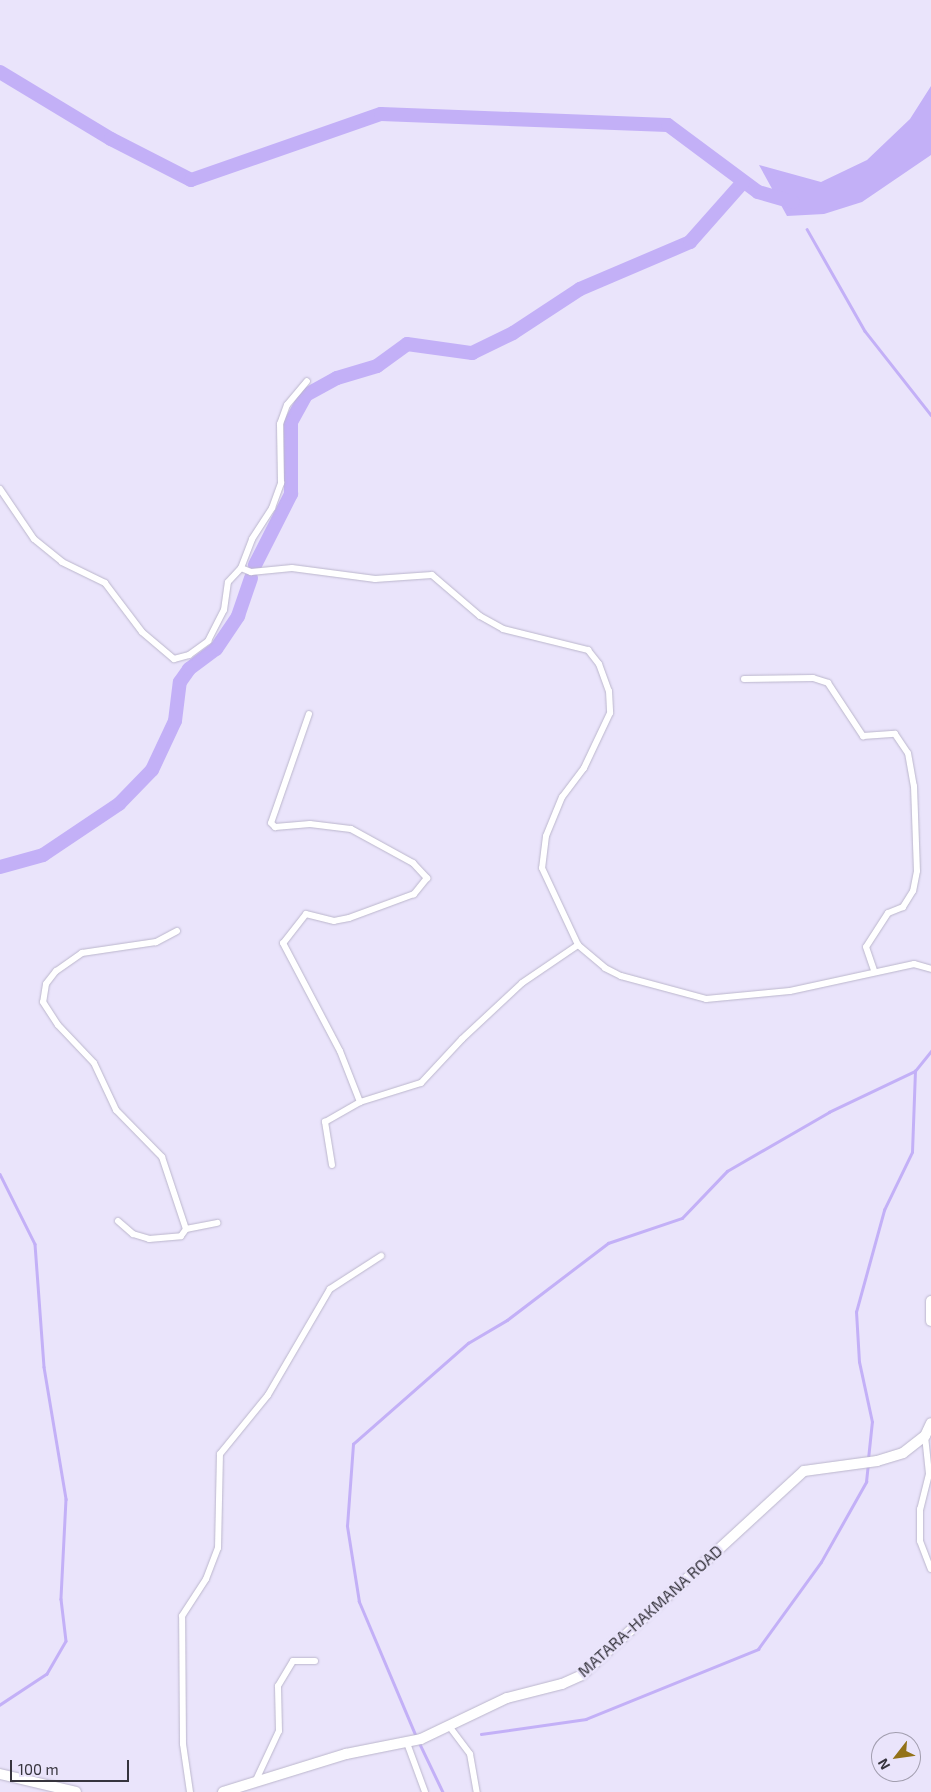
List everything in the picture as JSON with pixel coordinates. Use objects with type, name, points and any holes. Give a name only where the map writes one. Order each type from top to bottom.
[{"type":"main road","points":[[931,1301],[931,1321]]},
{"type":"main road","name":"MATARA-HAKMANA ROAD","points":[[223,1792],[256,1780],[346,1754],[421,1739],[507,1698],[562,1684],[582,1675],[804,1471],[877,1462],[903,1453],[925,1436],[931,1423]]},
{"type":"main road","points":[[0,1774],[76,1792]]},
{"type":"street","points":[[0,489],[34,539],[62,562],[105,583],[142,632],[174,659],[189,656],[208,641],[224,610],[228,582],[241,568],[282,483],[280,424],[287,405],[307,381]]},
{"type":"street","points":[[241,568],[251,572],[292,568],[375,579],[432,575],[443,581],[480,616],[503,629],[588,650],[599,664],[609,691],[610,713],[584,768],[562,797],[546,836],[542,868],[578,945],[621,976],[706,999],[790,991],[874,970],[896,970],[914,964],[931,969]]},
{"type":"street","points":[[744,679],[814,678],[828,683],[863,736],[895,734],[908,752],[914,786],[917,871],[913,891],[903,907],[888,913],[866,947],[874,970]]},
{"type":"street","points":[[309,714],[271,823],[274,827],[310,824],[350,829],[414,863],[427,878],[414,894],[349,918],[334,921],[306,914],[283,943],[340,1051],[360,1102]]},
{"type":"street","points":[[176,931],[156,942],[82,953],[56,971],[46,984],[43,1002],[58,1025],[94,1063],[116,1110],[162,1157],[186,1230]]},
{"type":"street","points":[[332,1165],[325,1122],[360,1102],[421,1083],[522,983],[578,945]]},
{"type":"street","points":[[118,1221],[133,1234],[149,1239],[181,1236],[186,1230],[217,1223]]},
{"type":"street","points":[[190,1792],[183,1744],[182,1616],[206,1579],[218,1548],[220,1454],[268,1395],[330,1289],[381,1256]]},
{"type":"street","points":[[925,1436],[929,1474],[920,1509],[920,1541],[931,1568]]},
{"type":"street","points":[[256,1780],[279,1731],[281,1680],[293,1661],[315,1662]]},
{"type":"street","points":[[449,1726],[470,1754],[477,1792]]},
{"type":"street","points":[[407,1743],[425,1792]]},
{"type":"shaded area","points":[[931,86],[931,155],[862,202],[824,214],[787,216],[759,165],[821,182],[867,160],[910,119]]},
{"type":"waterway","points":[[0,72],[111,139],[191,180],[381,114],[668,125],[758,192],[793,202]]},
{"type":"waterway","points":[[255,565],[291,494],[291,422],[306,395],[337,378],[377,366],[407,344],[472,353],[513,333],[580,289],[690,242],[743,182]]},
{"type":"waterway","points":[[807,229],[865,331],[931,415]]},
{"type":"waterway","points":[[0,867],[43,855],[119,804],[152,770],[175,721],[180,682],[189,669],[216,649],[238,616],[251,578]]},
{"type":"waterway","points":[[416,1737],[359,1602],[347,1526],[353,1444],[468,1343],[507,1320],[608,1243],[682,1218],[727,1171],[829,1112],[915,1071],[931,1051]]},
{"type":"waterway","points":[[868,1459],[872,1422],[859,1362],[856,1312],[884,1210],[912,1152],[915,1071]]},
{"type":"waterway","points":[[0,1174],[35,1244],[44,1367],[66,1499],[61,1599],[66,1641],[47,1674],[0,1705]]},
{"type":"waterway","points":[[481,1734],[586,1719],[758,1649],[821,1562],[866,1482],[868,1464]]},
{"type":"waterway","points":[[419,1742],[443,1792]]}]
